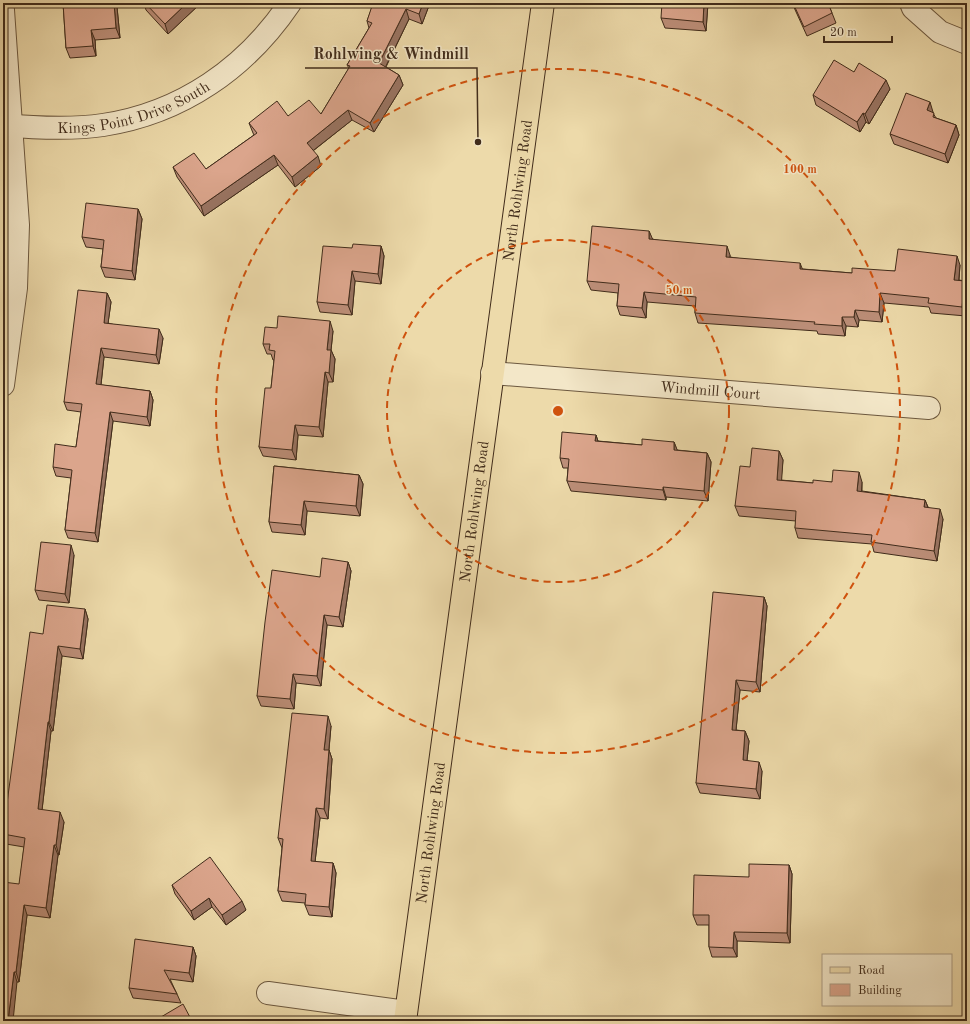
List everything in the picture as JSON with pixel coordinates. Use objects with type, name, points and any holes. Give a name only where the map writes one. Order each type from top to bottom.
[{"type":"main road","name":"North Rohlwing Road","points":[[405,1016],[542,3]]},
{"type":"street","name":"Kings Point Drive South","points":[[7,125],[43,128],[102,125],[133,119],[197,92],[222,77],[251,52],[271,31],[290,3]]},
{"type":"street","points":[[911,3],[913,8],[940,32],[967,43]]},
{"type":"street","points":[[3,10],[7,125],[18,225],[16,288],[3,385]]},
{"type":"street","name":"Windmill Court","points":[[492,372],[929,408]]},
{"type":"street","points":[[268,993],[405,1016]]},
{"type":"building","points":[[63,3],[114,3],[116,28],[91,30],[93,46],[66,48]]},
{"type":"building","points":[[145,3],[187,3],[165,24]]},
{"type":"building","points":[[373,3],[423,3],[419,14],[406,9],[379,63],[399,75],[370,123],[348,110],[307,143],[318,156],[292,177],[274,155],[201,206],[173,167],[194,153],[206,169],[257,133],[249,123],[277,101],[288,116],[309,100],[321,114],[350,66],[347,65],[372,23],[367,21]]},
{"type":"building","points":[[662,3],[704,3],[703,22],[661,18]]},
{"type":"building","points":[[793,3],[828,3],[832,13],[804,27]]},
{"type":"building","points":[[834,60],[854,72],[859,63],[886,80],[865,114],[863,113],[857,122],[813,95]]},
{"type":"building","points":[[906,93],[930,102],[927,110],[934,113],[933,117],[956,125],[945,154],[890,134]]},
{"type":"building","points":[[86,203],[138,209],[132,271],[101,267],[104,240],[82,237]]},
{"type":"building","points":[[592,226],[649,231],[649,239],[727,246],[726,257],[800,263],[800,269],[852,273],[852,268],[895,271],[898,249],[957,256],[954,280],[965,281],[962,307],[928,303],[929,298],[880,293],[879,312],[855,310],[854,317],[842,317],[842,326],[814,324],[815,322],[695,313],[696,297],[644,292],[642,308],[617,306],[619,284],[587,281]]},
{"type":"building","points":[[353,244],[381,246],[378,274],[352,271],[348,305],[317,302],[323,246],[352,248]]},
{"type":"building","points":[[78,290],[107,293],[104,323],[159,329],[156,355],[101,348],[96,384],[150,391],[147,417],[110,412],[95,533],[65,530],[72,470],[53,467],[55,444],[76,447],[82,404],[64,402]]},
{"type":"building","points":[[278,316],[330,321],[327,350],[331,350],[329,373],[325,372],[319,427],[295,425],[292,450],[259,447],[265,388],[271,388],[275,351],[269,350],[270,344],[263,344],[265,327],[277,328]]},
{"type":"building","points":[[562,432],[596,435],[595,441],[642,445],[642,439],[674,442],[674,450],[707,453],[704,491],[663,487],[663,490],[567,481],[569,459],[560,458]]},
{"type":"building","points":[[752,448],[779,451],[777,480],[813,483],[813,480],[832,482],[833,470],[859,472],[857,491],[925,500],[924,507],[940,509],[934,551],[871,542],[872,535],[795,528],[796,511],[735,506],[740,466],[750,467]]},
{"type":"building","points":[[274,466],[359,475],[356,506],[304,501],[301,525],[269,522]]},
{"type":"building","points":[[41,542],[71,545],[65,594],[35,590]]},
{"type":"building","points":[[322,558],[348,562],[339,617],[324,615],[317,676],[293,674],[290,699],[257,696],[272,570],[320,577]]},
{"type":"building","points":[[713,592],[764,597],[756,682],[736,680],[732,730],[745,731],[743,760],[759,762],[756,789],[696,783]]},
{"type":"building","points":[[47,605],[85,609],[80,649],[58,646],[48,722],[38,809],[60,812],[46,908],[24,905],[16,972],[14,972],[8,1021],[3,1021],[3,882],[19,884],[25,838],[3,833],[30,632],[43,634]]},
{"type":"building","points":[[292,713],[328,716],[324,750],[329,750],[324,809],[316,808],[311,861],[333,863],[329,907],[305,905],[306,894],[278,891],[283,839],[278,838]]},
{"type":"building","points":[[210,857],[242,901],[222,915],[209,898],[191,911],[172,885]]},
{"type":"building","points":[[749,864],[789,865],[787,933],[734,932],[733,948],[709,947],[709,915],[693,915],[694,875],[749,877]]},
{"type":"building","points":[[135,939],[193,947],[189,973],[164,970],[177,994],[129,988]]},
{"type":"building","points":[[183,1004],[192,1021],[160,1021],[163,1020],[161,1017]]},
{"type":"building","points":[[55,1019],[70,1021],[54,1021]]},
{"type":"place","name":"Rohlwing & Windmill","points":[[478,142]]}]
